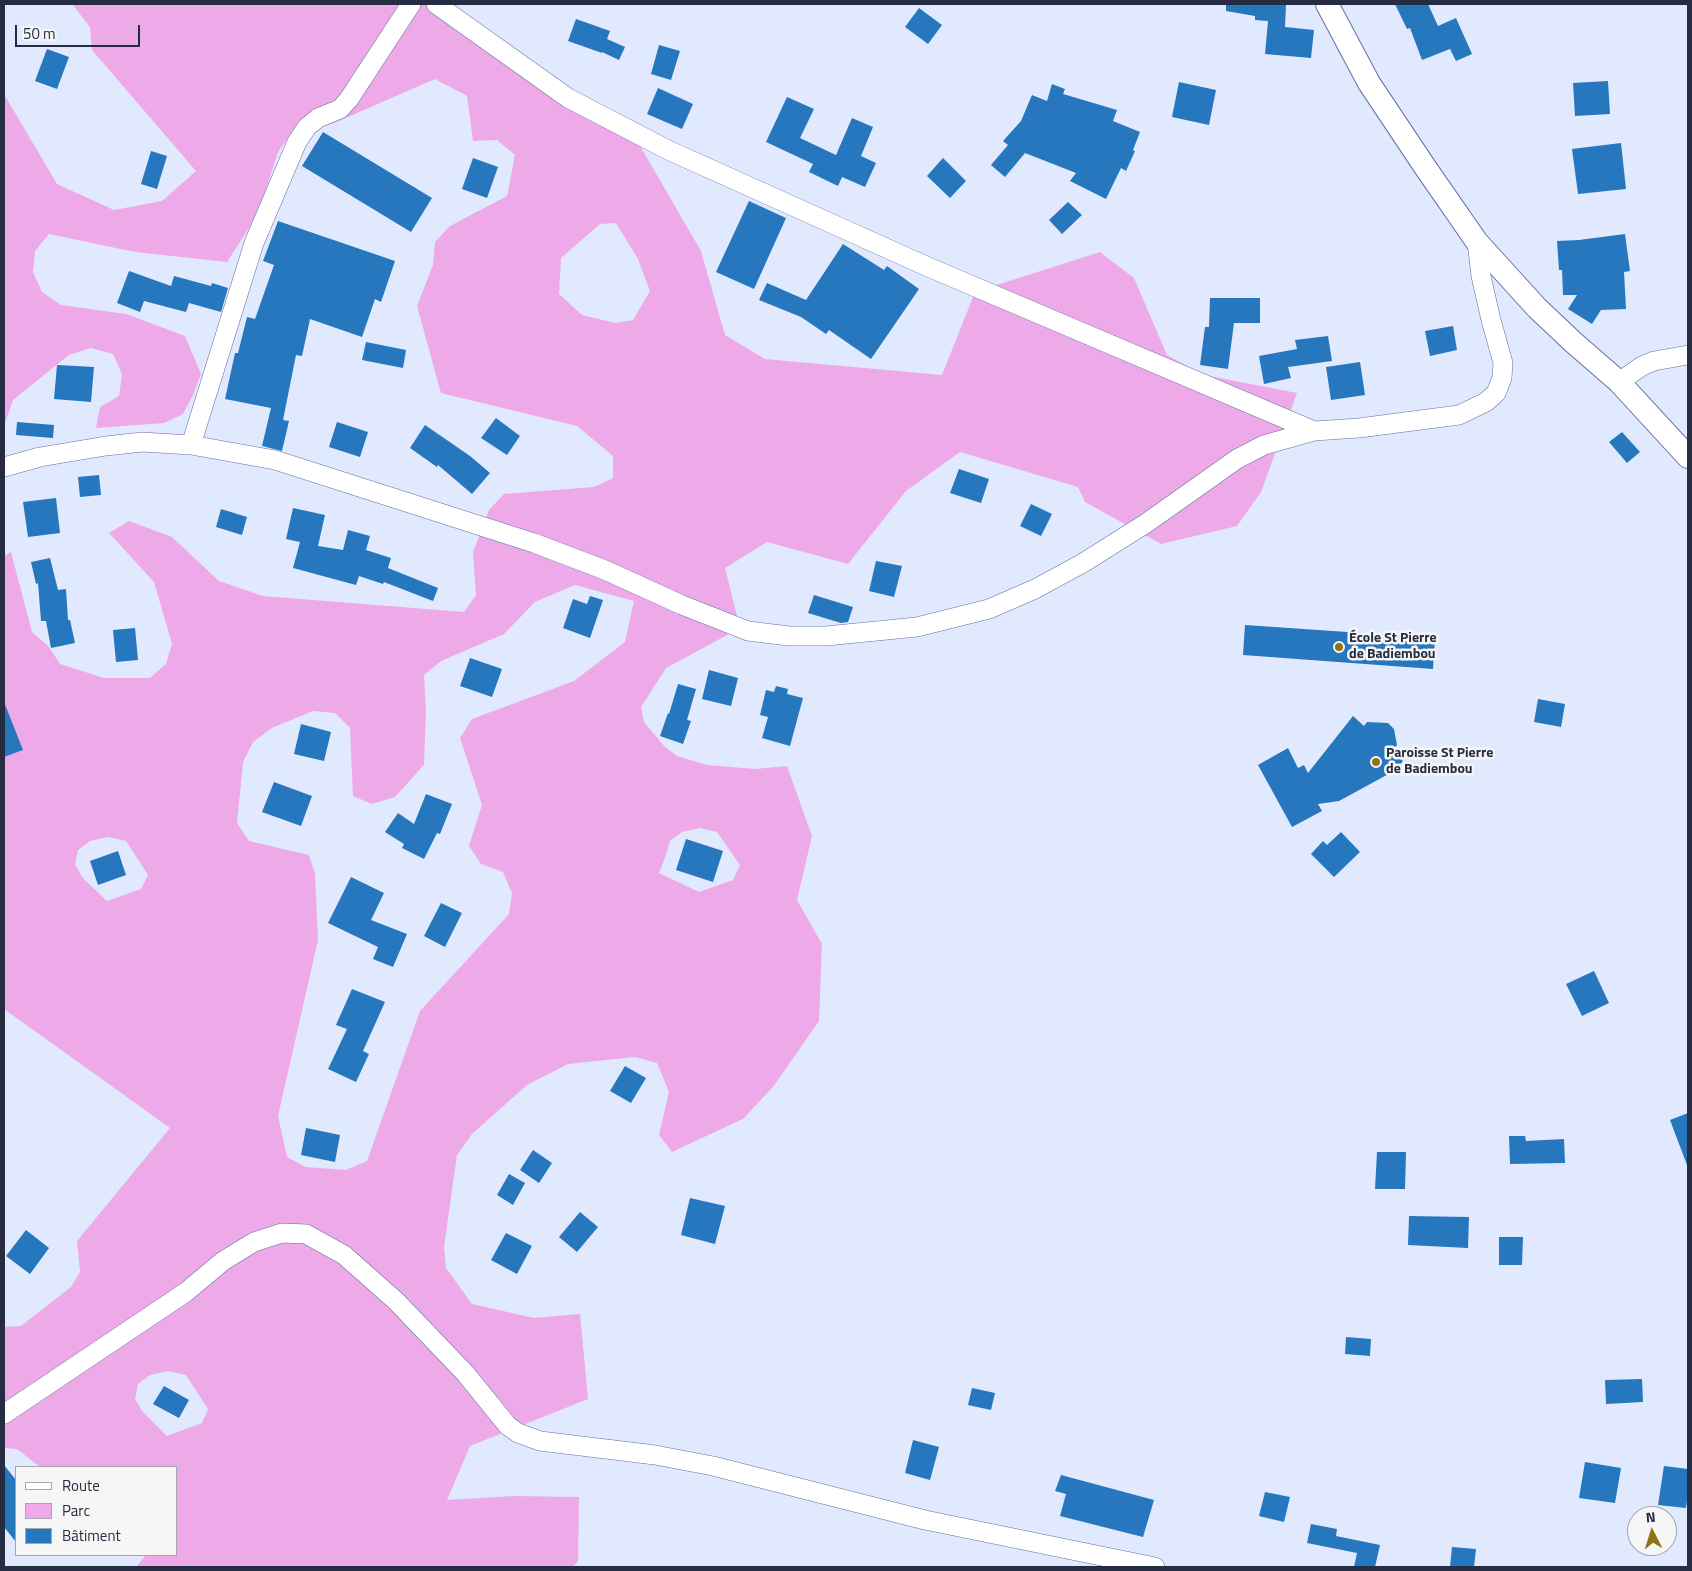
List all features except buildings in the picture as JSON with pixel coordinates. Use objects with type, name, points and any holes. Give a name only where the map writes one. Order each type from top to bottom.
[{"type":"street","points":[[191,444],[254,243],[297,142],[307,127],[313,122],[340,109],[349,99],[411,4]]},
{"type":"street","points":[[436,4],[568,98],[668,150],[926,266],[1314,430]]},
{"type":"street","points":[[1327,4],[1369,83],[1477,242],[1537,308],[1619,382],[1688,456]]},
{"type":"street","points":[[4,467],[40,457],[106,446],[142,442],[191,444],[275,460],[534,543],[596,566],[732,625],[759,633],[789,636],[826,636],[917,627],[989,609],[1034,589],[1082,563],[1145,524],[1237,459],[1264,445],[1314,430],[1359,428],[1459,415],[1486,402],[1496,393],[1502,378],[1502,363],[1481,276],[1477,242]]},
{"type":"street","points":[[1619,382],[1642,366],[1654,361],[1688,355]]},
{"type":"street","points":[[4,1414],[186,1292],[223,1261],[254,1242],[282,1233],[306,1234],[344,1255],[396,1301],[465,1373],[508,1426],[518,1433],[540,1441],[654,1455],[713,1466],[925,1520],[1154,1567]]},
{"type":"green space","points":[[72,4],[426,4],[636,139],[701,251],[725,335],[765,359],[942,375],[975,292],[1100,252],[1134,278],[1167,355],[1204,375],[1297,393],[1261,492],[1237,526],[1161,544],[1085,502],[1078,487],[960,452],[906,491],[848,564],[767,542],[725,568],[740,628],[666,668],[641,707],[644,722],[664,746],[677,756],[707,765],[755,769],[787,766],[812,836],[797,900],[822,944],[819,1021],[773,1087],[743,1119],[672,1152],[659,1135],[669,1092],[657,1063],[635,1057],[568,1064],[527,1085],[472,1134],[457,1155],[444,1247],[446,1268],[472,1304],[534,1318],[580,1314],[588,1399],[470,1446],[447,1500],[513,1496],[579,1497],[578,1561],[573,1567],[136,1567],[145,1556],[178,1556],[178,1466],[39,1466],[17,1449],[4,1448],[4,1327],[21,1326],[71,1287],[80,1272],[77,1241],[170,1128],[4,1009],[4,556],[11,552],[32,632],[49,647],[60,664],[104,678],[150,678],[166,664],[172,644],[154,582],[109,533],[129,521],[172,537],[219,581],[263,596],[464,612],[476,595],[473,552],[489,510],[504,494],[594,487],[613,478],[613,456],[577,426],[441,393],[417,306],[433,265],[435,242],[450,226],[507,196],[515,155],[497,140],[473,141],[467,96],[435,79],[332,124],[291,134],[278,152],[258,214],[227,262],[135,252],[49,234],[35,251],[33,272],[42,292],[61,305],[126,314],[185,336],[201,374],[183,414],[164,423],[96,428],[100,407],[119,396],[122,374],[113,354],[91,348],[69,355],[13,400],[4,426],[4,94],[57,184],[114,210],[162,201],[196,171],[92,50],[90,27]],"holes":[[[616,223],[638,259],[650,291],[633,320],[615,323],[582,315],[559,294],[561,258],[600,224]],[[575,585],[634,601],[625,642],[574,681],[472,719],[460,738],[482,805],[469,846],[481,864],[503,872],[512,893],[509,914],[420,1011],[367,1161],[346,1170],[305,1167],[287,1157],[278,1116],[318,940],[315,874],[309,855],[249,841],[237,823],[243,762],[253,742],[272,728],[313,711],[335,713],[350,728],[353,796],[372,804],[395,797],[424,765],[426,712],[424,675],[441,661],[504,634],[535,602]],[[700,828],[717,832],[740,865],[733,880],[699,892],[659,873],[670,841],[682,832]],[[108,837],[126,841],[148,875],[141,889],[107,901],[83,878],[75,865],[78,850],[90,841]],[[168,1371],[186,1375],[208,1409],[202,1423],[167,1436],[143,1412],[135,1399],[138,1384],[150,1375]]]},
{"type":"place","name":"École St Pierre de Badiembou","points":[[1339,647]]},
{"type":"place","name":"Paroisse St Pierre de Badiembou","points":[[1376,762]]}]
